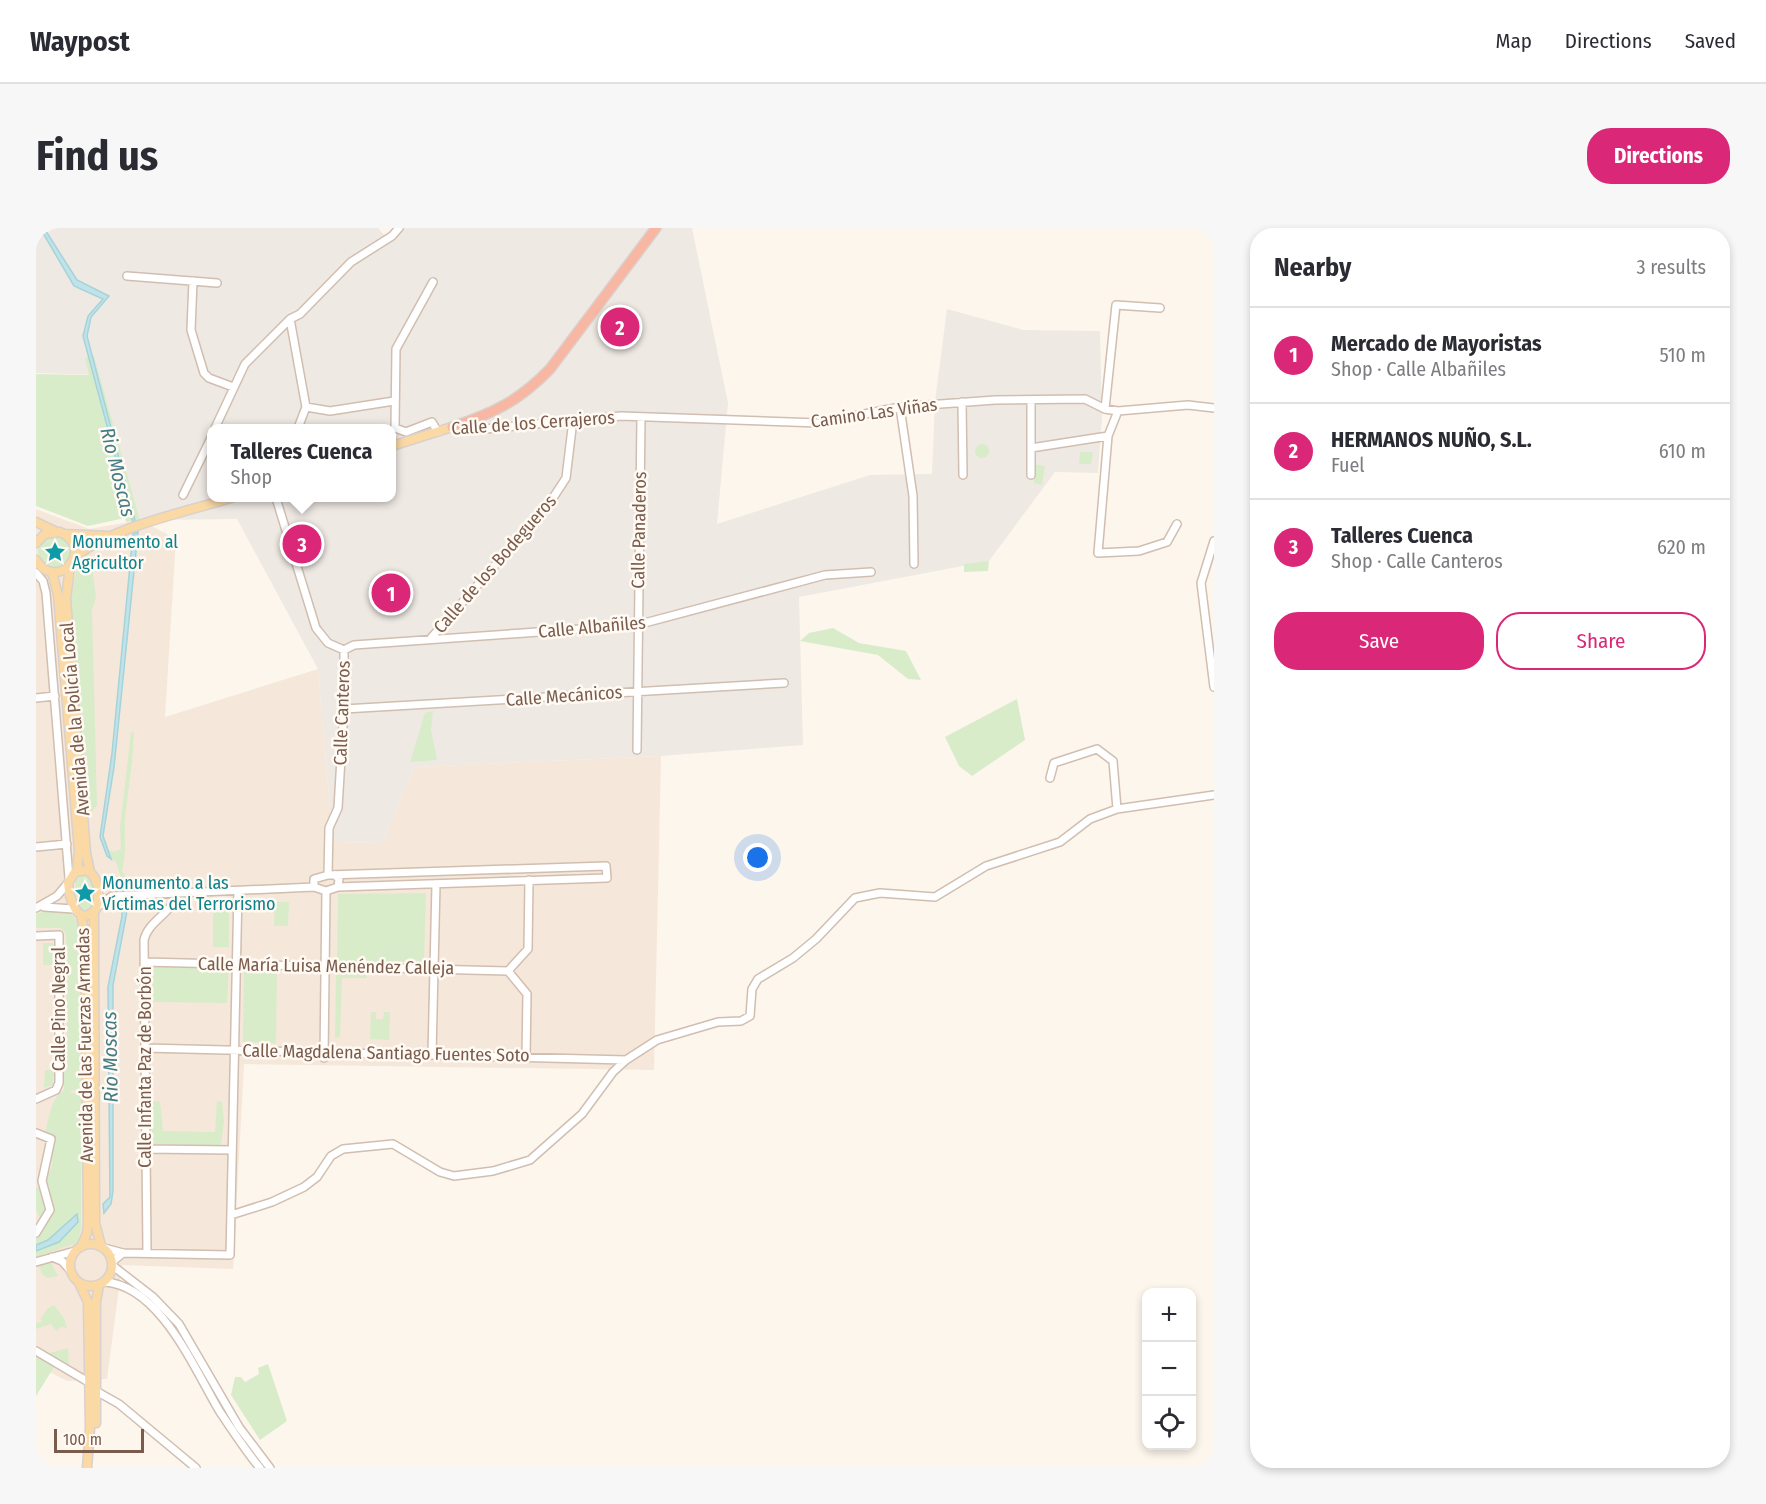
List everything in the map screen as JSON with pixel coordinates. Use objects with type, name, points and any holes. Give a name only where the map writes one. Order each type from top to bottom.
[{"type":"highway","points":[[452,427],[492,413],[532,388],[565,350],[656,228]]},
{"type":"main road","name":"Calle de los Cerrajeros","points":[[396,445],[452,427]]},
{"type":"main road","points":[[65,534],[73,544],[75,556],[90,545],[111,536],[218,502]]},
{"type":"main road","points":[[36,522],[65,534],[111,536]]},
{"type":"main road","points":[[37,541],[45,534],[55,531]]},
{"type":"main road","name":"Avenida de la Policía Local","points":[[75,556],[70,566],[65,595],[86,853],[90,872],[97,886]]},
{"type":"main road","points":[[37,566],[51,572],[62,571],[70,566]]},
{"type":"main road","name":"Avenida de la Policía Local","points":[[51,572],[59,602],[80,853],[77,871]]},
{"type":"main road","points":[[90,872],[77,871],[69,880],[73,909],[81,915],[96,909]]},
{"type":"main road","name":"Avenida de las Fuerzas Armadas","points":[[97,886],[95,1223],[102,1247]]},
{"type":"main road","name":"Avenida de las Fuerzas Armadas","points":[[78,1249],[88,1226],[86,935],[81,915]]},
{"type":"main road","points":[[87,1468],[90,1441],[88,1299],[70,1270],[70,1260],[78,1249],[90,1244],[102,1247],[113,1264],[102,1283],[96,1302],[93,1468]]},
{"type":"main road","points":[[80,1283],[88,1286],[102,1283]]},
{"type":"street","points":[[217,424],[245,364],[290,319],[300,314],[351,262],[392,236],[399,228]]},
{"type":"street","points":[[127,276],[217,283]]},
{"type":"street","points":[[193,281],[191,330],[204,373],[208,378],[233,387]]},
{"type":"street","points":[[395,424],[396,348],[433,282]]},
{"type":"street","points":[[1105,409],[1116,305],[1160,308]]},
{"type":"street","points":[[290,319],[306,407],[300,424]]},
{"type":"street","name":"Camino Las Viñas","points":[[641,418],[819,423],[900,406],[1085,399],[1105,409],[1118,411],[1188,405],[1214,408]]},
{"type":"street","points":[[1031,400],[1031,475]]},
{"type":"street","points":[[306,407],[330,411],[394,401]]},
{"type":"street","points":[[963,402],[963,475]]},
{"type":"street","points":[[900,406],[913,496],[914,564]]},
{"type":"street","points":[[1118,411],[1108,436],[1098,553],[1139,551],[1167,542],[1177,524]]},
{"type":"street","name":"Calle de los Cerrajeros","points":[[452,427],[464,431],[621,416],[641,418]]},
{"type":"street","name":"Calle Panaderos","points":[[637,750],[641,418]]},
{"type":"street","name":"Calle de los Bodegueros","points":[[430,639],[549,504],[566,478],[573,420]]},
{"type":"street","points":[[396,428],[406,432],[432,422],[438,432]]},
{"type":"street","points":[[1031,448],[1108,436]]},
{"type":"street","points":[[183,495],[207,446]]},
{"type":"street","name":"Calle Canteros","points":[[277,502],[316,628],[328,643],[344,650],[344,709],[338,808],[329,828],[332,875],[339,879],[338,887]]},
{"type":"street","points":[[1214,541],[1211,562],[1201,583],[1214,687]]},
{"type":"street","points":[[37,566],[45,586],[69,880],[57,896],[38,908]]},
{"type":"street","name":"Calle Albañiles","points":[[344,650],[354,645],[637,626],[825,575],[871,572]]},
{"type":"street","points":[[48,620],[59,602]]},
{"type":"street","name":"Calle Mecánicos","points":[[344,709],[784,683]]},
{"type":"street","points":[[36,698],[55,696]]},
{"type":"street","points":[[1050,778],[1054,763],[1097,749],[1113,761],[1116,809]]},
{"type":"street","points":[[231,1215],[243,1213],[304,1187],[317,1177],[331,1156],[343,1149],[393,1144],[440,1172],[454,1176],[493,1170],[530,1160],[582,1114],[626,1060],[657,1040],[718,1022],[741,1021],[750,1016],[752,989],[758,979],[808,945],[855,898],[880,893],[935,897],[986,866],[1060,842],[1090,819],[1116,809],[1214,795]]},
{"type":"street","points":[[36,847],[67,844]]},
{"type":"street","points":[[97,886],[103,893],[112,896],[314,887],[326,891],[338,887],[607,878],[608,871],[606,866],[332,875],[314,879],[314,887]]},
{"type":"street","points":[[526,1056],[527,993],[508,971],[528,949],[529,880]]},
{"type":"street","points":[[432,1054],[436,884]]},
{"type":"street","points":[[102,1247],[123,1252],[230,1255],[238,891]]},
{"type":"street","points":[[324,1055],[326,891]]},
{"type":"street","name":"Calle Infanta Paz de Borbón","points":[[147,1252],[145,934],[175,903],[178,894]]},
{"type":"street","points":[[96,909],[112,896]]},
{"type":"street","points":[[38,908],[73,909]]},
{"type":"street","name":"Calle Pino Negral","points":[[36,936],[59,935],[59,1083],[56,1090],[36,1099]]},
{"type":"street","name":"Calle María Luisa Menéndez Calleja","points":[[144,962],[508,971]]},
{"type":"street","name":"Calle Magdalena Santiago Fuentes Soto","points":[[145,1048],[324,1055],[432,1054],[626,1060]]},
{"type":"street","points":[[36,1133],[51,1139],[47,1162],[39,1182],[50,1210],[36,1233]]},
{"type":"street","points":[[145,1149],[232,1150]]},
{"type":"street","points":[[36,1262],[78,1249]]},
{"type":"street","points":[[123,1252],[113,1264],[153,1297],[178,1324],[234,1418],[270,1468]]},
{"type":"street","points":[[52,1257],[62,1261],[70,1270]]},
{"type":"street","points":[[102,1283],[118,1283],[128,1288],[163,1319],[180,1342],[230,1426],[260,1468]]},
{"type":"street","points":[[36,1352],[90,1383]]},
{"type":"street","points":[[96,1391],[119,1404],[196,1468]]},
{"type":"shaded area","points":[[51,228],[378,228],[387,238],[397,228],[692,228],[728,403],[717,524],[870,475],[932,474],[935,401],[947,309],[1023,330],[1100,331],[1102,418],[1098,473],[1055,472],[989,561],[799,597],[803,745],[661,756],[414,767],[383,843],[333,842],[318,669],[237,519],[140,520],[98,375],[36,373],[36,239]]},
{"type":"shaded area","points":[[36,509],[89,529],[140,520],[176,539],[165,717],[318,669],[333,842],[383,843],[414,767],[661,756],[654,1070],[244,1064],[233,1269],[122,1265],[107,1379],[67,1381],[36,1365]]},
{"type":"green space","points":[[94,356],[140,520],[126,522],[125,518],[88,526],[36,506],[36,374],[89,375],[85,358]]},
{"type":"green space","points":[[979,444],[985,444],[989,451],[985,458],[979,458],[975,454],[975,448]]},
{"type":"green space","points":[[1080,452],[1093,452],[1091,464],[1079,464]]},
{"type":"green space","points":[[1034,464],[1045,466],[1042,485],[1034,483]]},
{"type":"green space","points":[[54,536],[65,541],[70,552],[65,563],[54,568],[43,563],[38,552],[43,541]]},
{"type":"green space","points":[[90,550],[96,598],[92,609],[97,805],[90,814],[70,600],[78,562]]},
{"type":"green space","points":[[989,561],[988,571],[964,572],[964,564]]},
{"type":"green space","points":[[833,628],[859,643],[906,651],[921,680],[908,679],[878,655],[800,641],[809,633]]},
{"type":"green space","points":[[1017,699],[1025,740],[972,776],[959,766],[945,737]]},
{"type":"green space","points":[[433,711],[431,730],[437,760],[410,762],[425,713]]},
{"type":"green space","points":[[131,732],[134,733],[132,765],[125,819],[125,851],[122,871],[125,876],[149,885],[124,889],[116,862],[111,859],[109,850],[114,852],[121,849],[120,828]]},
{"type":"green space","points":[[81,874],[92,877],[95,885],[94,907],[89,910],[82,910],[77,904],[75,882]]},
{"type":"green space","points":[[426,893],[424,962],[337,962],[338,894]]},
{"type":"green space","points":[[213,899],[229,899],[229,947],[213,947]]},
{"type":"green space","points":[[275,902],[289,902],[288,926],[274,926]]},
{"type":"green space","points":[[53,909],[70,913],[79,928],[81,1088],[69,1092],[81,1095],[81,1229],[77,1243],[36,1257],[36,1239],[55,1209],[45,1182],[52,1166],[53,1137],[45,1133],[53,1103],[64,1090],[63,1066],[67,1066],[66,933],[60,928],[36,928],[36,914]]},
{"type":"green space","points":[[43,943],[53,943],[53,965],[43,965]]},
{"type":"green space","points":[[152,966],[229,967],[227,1003],[153,1002]]},
{"type":"green space","points":[[244,969],[277,969],[276,1043],[243,1042]]},
{"type":"green space","points":[[336,971],[367,972],[367,978],[342,978],[340,1037],[335,1038]]},
{"type":"green space","points":[[371,1012],[376,1012],[376,1019],[383,1019],[384,1012],[390,1012],[389,1040],[370,1039]]},
{"type":"green space","points":[[45,1070],[54,1070],[53,1085],[44,1088]]},
{"type":"green space","points":[[152,1101],[160,1101],[163,1131],[215,1132],[217,1101],[222,1102],[224,1121],[221,1145],[151,1144]]},
{"type":"green space","points":[[36,1187],[43,1190],[48,1210],[42,1218],[39,1217],[36,1208]]},
{"type":"green space","points":[[51,1262],[58,1276],[47,1278],[42,1274],[39,1266]]},
{"type":"green space","points":[[54,1305],[64,1318],[67,1328],[61,1327],[56,1331],[51,1324],[36,1329],[36,1323],[42,1322],[41,1318],[48,1308]]},
{"type":"green space","points":[[68,1348],[69,1366],[46,1354]]},
{"type":"green space","points":[[37,1356],[54,1367],[36,1396],[36,1358]]},
{"type":"green space","points":[[268,1364],[287,1421],[260,1440],[231,1395],[235,1377],[241,1377],[245,1382],[259,1374],[258,1368]]},
{"type":"water","points":[[40,228],[44,228],[77,280],[109,296],[91,317],[87,336],[133,512],[135,521],[133,523],[83,336],[88,316],[103,299],[74,286]]},
{"type":"water","points":[[138,532],[114,767],[103,836],[111,859],[107,856],[100,837],[112,753],[133,534]]},
{"type":"water","name":"Rio Moscas","points":[[121,906],[128,906],[113,985],[113,1191],[111,1204],[104,1213],[103,1204],[110,1197],[108,987],[122,916]]},
{"type":"water","points":[[77,1214],[78,1222],[59,1242],[36,1251],[36,1245],[48,1240]]},
{"type":"place","name":"HERMANOS NUÑO, S.L.","points":[[620,327]]},
{"type":"place","name":"Talleres Cuenca","points":[[302,544]]},
{"type":"place","name":"Monumento al Agricultor","points":[[55,552]]},
{"type":"place","name":"Mercado de Mayoristas","points":[[391,593]]},
{"type":"place","name":"Monumento a las Víctimas del Terrorismo","points":[[85,893]]}]
